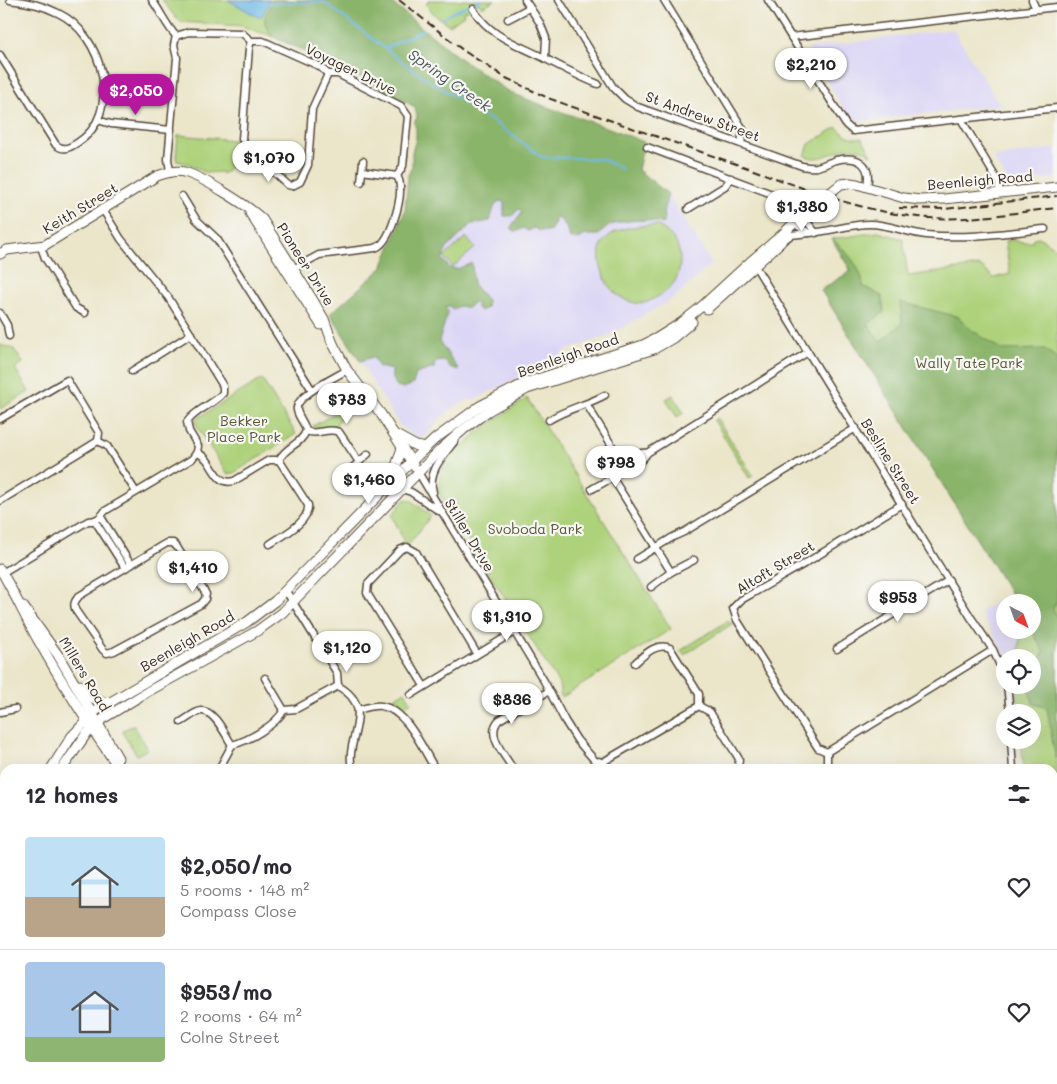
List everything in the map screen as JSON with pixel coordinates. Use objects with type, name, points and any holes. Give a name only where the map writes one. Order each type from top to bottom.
[{"type":"main road","name":"Pioneer Drive","points":[[170,171],[184,172],[192,175],[246,206],[262,219],[324,319],[333,344]]},
{"type":"main road","name":"Keith Street","points":[[0,254],[7,250],[41,247],[158,176],[170,171]]},
{"type":"main road","name":"Beenleigh Road","points":[[65,764],[80,741],[95,726],[122,706],[257,631],[294,602],[402,488],[464,429],[496,407],[528,389],[625,359],[665,344],[784,233],[842,184],[850,182],[904,198],[920,200],[1057,187]]},
{"type":"main road","name":"Pioneer Drive","points":[[246,206],[333,344],[347,370],[381,414],[418,472]]},
{"type":"main road","name":"Beenleigh Road","points":[[54,764],[72,736],[89,717],[108,703],[247,622],[286,591],[411,462],[480,406],[525,383],[643,345],[657,338],[688,318],[752,264],[784,240],[804,217]]},
{"type":"main road","points":[[392,432],[416,446],[426,448]]},
{"type":"main road","points":[[390,484],[402,448]]},
{"type":"main road","name":"Millers Road","points":[[1,571],[39,642],[121,764]]},
{"type":"main road","name":"Millers Road","points":[[17,598],[38,624],[72,678],[89,717]]},
{"type":"main road","points":[[72,678],[95,700],[108,703]]},
{"type":"main road","name":"Millers Road","points":[[95,726],[117,764]]},
{"type":"street","points":[[0,56],[56,145],[60,148],[68,148],[85,138],[93,130],[102,105],[103,87],[101,67],[94,50],[84,34],[70,20],[59,13],[30,1],[10,0]]},
{"type":"street","points":[[152,0],[162,13],[167,26],[176,36],[174,45],[177,58],[168,159],[170,171]]},
{"type":"street","points":[[525,0],[540,23],[546,38],[545,58]]},
{"type":"street","name":"St Andrew Street","points":[[560,0],[613,87],[625,99],[638,107],[810,167],[816,167],[837,160],[856,159],[864,164],[868,170],[867,186]]},
{"type":"street","points":[[664,0],[743,129],[741,144]]},
{"type":"street","points":[[768,0],[831,102],[850,129],[856,131],[1057,108]]},
{"type":"street","points":[[1032,0],[1036,9]]},
{"type":"street","points":[[791,37],[1057,7]]},
{"type":"street","points":[[508,19],[529,8]]},
{"type":"street","points":[[473,9],[479,20],[502,39],[545,58],[572,74],[598,84]]},
{"type":"street","name":"Voyager Drive","points":[[176,36],[190,32],[242,33],[251,41],[263,41],[319,66],[328,74],[338,74],[401,106],[407,112],[403,166],[397,176],[401,186],[399,201],[388,236],[382,244],[375,248],[319,255],[293,269]]},
{"type":"street","points":[[251,41],[242,139],[288,185],[292,186],[300,182],[308,165],[312,109],[328,74]]},
{"type":"street","points":[[961,119],[999,183],[999,193]]},
{"type":"street","points":[[98,120],[111,124],[171,130]]},
{"type":"street","points":[[647,147],[792,202],[804,217],[812,233]]},
{"type":"street","points":[[361,182],[363,161]]},
{"type":"street","points":[[362,171],[397,176]]},
{"type":"street","points":[[688,209],[725,186],[731,178]]},
{"type":"street","points":[[182,196],[196,219],[217,239],[312,390]]},
{"type":"street","points":[[1,571],[88,521],[98,519],[105,511],[192,458],[197,452],[198,446],[189,431],[188,422],[192,416],[223,393],[223,386],[164,291],[121,239],[103,210]]},
{"type":"street","points":[[784,240],[791,236],[868,224],[912,233],[943,236],[993,235],[1045,229]]},
{"type":"street","points":[[798,226],[812,233]]},
{"type":"street","points":[[41,247],[45,258],[76,308],[85,314]]},
{"type":"street","name":"Besline Street","points":[[752,264],[856,428],[996,657]]},
{"type":"street","points":[[0,313],[7,326],[9,336]]},
{"type":"street","points":[[132,371],[191,334]]},
{"type":"street","points":[[592,489],[625,467],[632,466],[645,458],[647,453],[808,352]]},
{"type":"street","points":[[306,431],[296,406],[312,390],[347,370]]},
{"type":"street","points":[[0,419],[67,380],[99,432],[98,441]]},
{"type":"street","points":[[549,420],[587,405],[605,395]]},
{"type":"street","points":[[587,405],[625,467]]},
{"type":"street","points":[[637,559],[856,428]]},
{"type":"street","points":[[306,431],[316,433],[329,429],[338,432],[358,462]]},
{"type":"street","points":[[438,506],[432,487],[433,473],[441,458],[464,429]]},
{"type":"street","points":[[279,460],[283,452],[300,441],[306,431]]},
{"type":"street","points":[[98,441],[107,446],[136,492]]},
{"type":"street","points":[[0,501],[98,441]]},
{"type":"street","points":[[197,452],[208,461],[219,479],[229,482],[234,481],[269,460],[279,460]]},
{"type":"street","points":[[349,470],[368,454]]},
{"type":"street","points":[[270,544],[293,529],[306,516],[308,510],[308,505],[279,460]]},
{"type":"street","name":"Stiller Drive","points":[[418,472],[577,740],[601,764]]},
{"type":"street","points":[[612,477],[671,572]]},
{"type":"street","points":[[402,488],[442,513]]},
{"type":"street","name":"Altoft Street","points":[[826,752],[818,748],[737,620],[733,608],[741,600],[902,504]]},
{"type":"street","points":[[98,519],[128,566]]},
{"type":"street","points":[[167,543],[173,543],[206,594],[205,599],[201,604],[114,651],[108,652],[98,644],[74,606],[79,596],[128,566],[167,543]]},
{"type":"street","points":[[424,686],[366,593],[368,584],[400,550],[407,547],[416,552],[477,654]]},
{"type":"street","points":[[651,587],[671,572],[694,560]]},
{"type":"street","points":[[837,649],[948,580]]},
{"type":"street","points":[[286,591],[337,673],[338,686]]},
{"type":"street","points":[[411,695],[514,632]]},
{"type":"street","points":[[635,663],[658,646],[670,648],[699,694],[699,706]]},
{"type":"street","points":[[827,764],[826,752],[993,650]]},
{"type":"street","points":[[265,678],[284,710]]},
{"type":"street","points":[[338,686],[346,690],[351,696],[359,716],[351,764]]},
{"type":"street","points":[[284,710],[296,709],[338,686]]},
{"type":"street","points":[[510,764],[493,735],[495,724],[549,691]]},
{"type":"street","points":[[358,710],[380,706],[398,713],[406,722],[432,764]]},
{"type":"street","points":[[601,764],[699,706]]},
{"type":"street","points":[[699,706],[710,712],[739,759],[738,764]]},
{"type":"street","points":[[0,712],[15,709]]},
{"type":"street","points":[[181,722],[202,710],[209,712],[232,745]]},
{"type":"street","points":[[222,764],[232,745],[242,742],[279,719],[284,710]]},
{"type":"street","points":[[1012,749],[1013,764]]},
{"type":"shaded area","points":[[953,29],[1000,105],[851,122],[808,48]]},
{"type":"shaded area","points":[[541,114],[643,149],[638,170],[668,194],[712,264],[671,300],[611,334],[567,350],[548,363],[476,399],[463,402],[443,415],[425,437],[421,439],[415,437],[400,426],[360,361],[433,258]]},
{"type":"shaded area","points":[[1057,148],[1057,178],[1008,182],[993,157]]},
{"type":"shaded area","points":[[996,602],[996,639],[980,612]]},
{"type":"shaded area","points":[[996,639],[1020,639],[1019,649],[1002,649]]},
{"type":"green space","points":[[162,0],[284,0],[271,36],[241,26],[181,22]]},
{"type":"green space","points":[[273,0],[388,0],[458,57],[509,92],[644,142],[638,170],[668,194],[663,213],[665,222],[663,224],[650,221],[625,221],[603,229],[599,235],[585,235],[579,239],[570,238],[565,225],[555,216],[555,222],[550,231],[540,231],[534,228],[528,231],[523,228],[516,232],[511,228],[522,212],[519,209],[512,216],[504,216],[504,202],[499,201],[494,207],[490,221],[472,224],[447,248],[442,259],[450,268],[457,269],[472,263],[473,284],[487,300],[487,307],[481,311],[477,308],[476,303],[473,303],[468,308],[460,306],[453,309],[449,306],[445,308],[448,312],[439,341],[459,370],[449,367],[445,361],[435,362],[434,368],[416,374],[413,384],[404,388],[397,386],[392,379],[392,370],[379,367],[373,357],[360,361],[330,314],[382,268],[405,211],[408,175],[412,167],[412,152],[416,139],[414,123],[417,117],[415,107],[353,72],[271,36],[265,18]]},
{"type":"green space","points":[[429,0],[495,0],[482,7],[479,3],[463,12],[464,15],[449,25],[436,16],[426,5]]},
{"type":"green space","points":[[837,127],[848,136],[862,138],[872,155],[852,148],[821,157],[805,156],[809,144]]},
{"type":"green space","points":[[178,135],[235,140],[238,147],[244,153],[222,174],[221,172],[206,173],[189,164],[177,161]]},
{"type":"green space","points":[[657,225],[671,236],[679,249],[680,267],[677,278],[671,287],[648,302],[637,303],[626,300],[616,294],[606,281],[601,265],[600,253],[603,243],[609,236],[618,231]]},
{"type":"green space","name":"Wally Tate Park","points":[[878,232],[903,239],[908,276],[980,266],[994,278],[1010,274],[1005,241],[1032,242],[1033,238],[1039,237],[1057,249],[1057,764],[1023,764],[1022,749],[1041,749],[1041,704],[1018,704],[1017,694],[1041,694],[1041,649],[1019,649],[1020,639],[1041,639],[1041,594],[1011,594],[821,290],[851,271],[832,239]]},
{"type":"green space","points":[[466,237],[475,248],[453,267],[444,257]]},
{"type":"green space","name":"Wally Tate Park","points":[[832,239],[843,248],[856,266],[863,286],[882,296],[884,312],[868,324],[880,342],[902,323],[900,302],[959,317],[966,326],[1002,350],[1045,349],[1057,358],[1057,600],[1053,608],[1057,619],[1057,758],[1055,757],[1047,708],[1041,706],[1041,704],[1034,704],[1030,694],[1041,694],[1041,657],[1044,653],[1037,639],[1041,639],[1041,594],[1011,594],[821,290],[851,271]]},
{"type":"green space","points":[[0,345],[14,349],[23,363],[15,368],[29,392],[0,409]]},
{"type":"green space","name":"Bekker Place Park","points":[[262,379],[296,434],[234,473],[227,474],[195,423],[196,419]]},
{"type":"green space","points":[[673,395],[684,413],[677,417],[666,399]]},
{"type":"green space","points":[[356,397],[362,404],[353,406],[346,411],[336,426],[316,430],[313,426],[356,401]]},
{"type":"green space","name":"Svoboda Park","points":[[527,398],[671,629],[561,698],[559,684],[440,495],[439,488],[440,476],[448,459],[476,433]]},
{"type":"green space","points":[[717,418],[753,476],[749,478],[714,420]]},
{"type":"green space","points":[[405,499],[411,500],[431,516],[410,543],[405,544],[392,515]]},
{"type":"green space","points":[[727,621],[732,624],[684,655],[680,651],[723,624]]},
{"type":"green space","points":[[405,691],[411,702],[399,710],[394,706],[396,702],[394,698]]},
{"type":"green space","points":[[134,726],[147,747],[146,750],[137,755],[123,734],[123,730]]},
{"type":"water","points":[[228,0],[269,0],[269,3],[262,16],[258,17]]},
{"type":"water","points":[[607,445],[613,454],[607,457],[605,455],[601,458],[597,452]]},
{"type":"waterway","points":[[442,19],[481,0]]},
{"type":"waterway","name":"Spring Creek","points":[[269,3],[324,2],[416,72],[491,120],[542,157],[602,159],[622,169]]},
{"type":"waterway","points":[[386,48],[424,29]]},
{"type":"railway","points":[[399,0],[464,51],[506,78],[548,98],[832,198],[874,210],[935,218],[988,216],[1057,208]]},
{"type":"railway","points":[[899,208],[945,209],[1057,196]]}]
